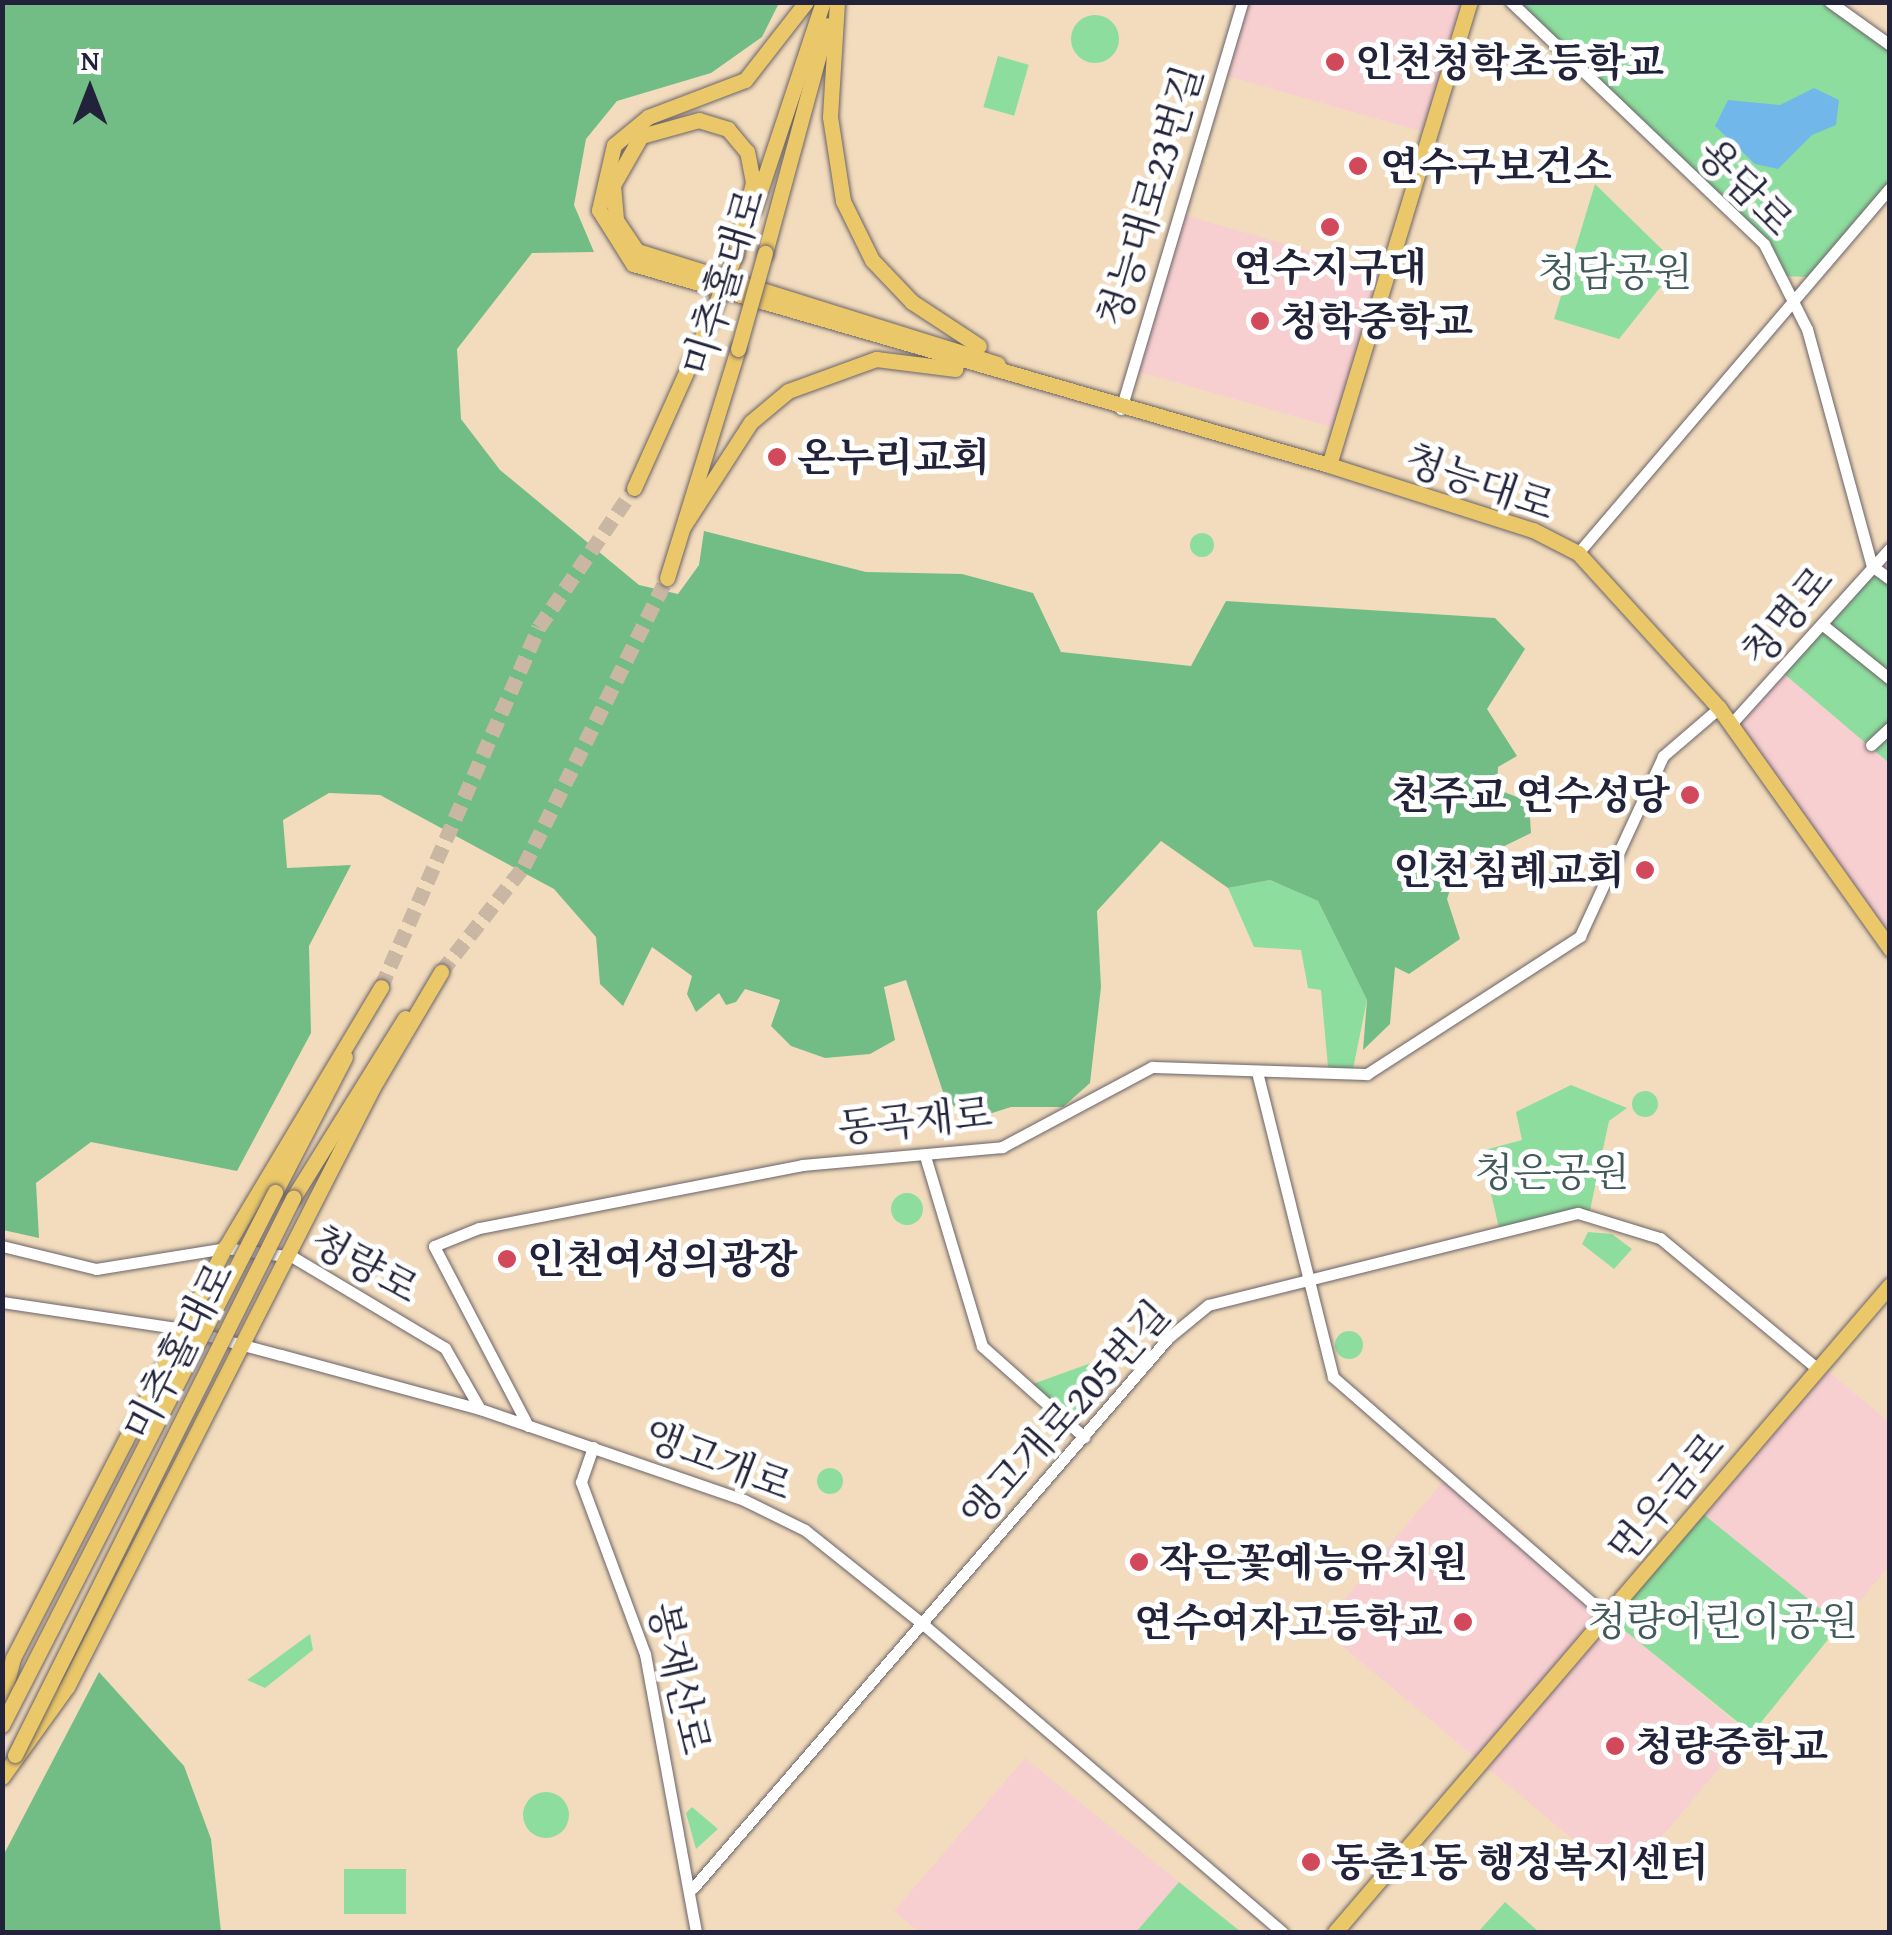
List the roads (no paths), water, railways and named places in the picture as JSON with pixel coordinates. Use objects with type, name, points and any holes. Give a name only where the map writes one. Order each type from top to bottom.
[{"type":"main road","points":[[806,2],[745,80],[648,118],[614,146],[598,186],[604,230],[652,274],[1048,385]]},
{"type":"main road","name":"미추홀대로","points":[[634,488],[710,321],[823,2]]},
{"type":"main road","points":[[834,2],[834,165],[872,260],[912,302],[1048,385]]},
{"type":"main road","name":"미추홀대로","points":[[667,578],[738,349],[834,2]]},
{"type":"main road","points":[[1329,465],[1470,2]]},
{"type":"main road","points":[[735,255],[753,182],[738,140],[699,120],[641,136],[618,164],[612,203],[637,252],[950,344],[1048,385]]},
{"type":"main road","points":[[683,527],[751,422],[831,368],[876,358],[1048,385]]},
{"type":"main road","name":"청능대로","points":[[1048,385],[1329,465],[1533,530],[1578,553],[1719,708],[1890,948]]},
{"type":"main road","name":"미추홀대로","points":[[2,1777],[293,1198],[376,1055],[442,972],[373,1086],[293,1257]]},
{"type":"main road","name":"미추홀대로","points":[[2,1725],[381,987],[225,1248]]},
{"type":"main road","points":[[2,1702],[13,1658],[225,1248]]},
{"type":"main road","points":[[14,1755],[67,1687],[293,1257]]},
{"type":"main road","name":"먼우금로","points":[[1335,1932],[1890,1285]]},
{"type":"street","name":"청능대로23번길","points":[[1122,409],[1242,2]]},
{"type":"street","name":"용담로","points":[[1511,2],[1764,244],[1793,297],[1872,566]]},
{"type":"street","points":[[1830,2],[1890,45]]},
{"type":"street","points":[[1578,553],[1890,188]]},
{"type":"street","name":"청명로","points":[[1731,724],[1890,548]]},
{"type":"street","points":[[1872,566],[1890,579]]},
{"type":"street","points":[[1823,624],[1890,679]]},
{"type":"street","name":"동곡재로","points":[[528,1426],[434,1246],[479,1228],[802,1165],[1002,1147],[1053,1128],[1152,1067],[1258,1076],[1368,1074],[1565,949],[1594,919],[1662,756],[1719,708]]},
{"type":"street","points":[[1871,745],[1890,728]]},
{"type":"street","points":[[1258,1076],[1306,1274],[1344,1390],[1606,1616]]},
{"type":"street","points":[[925,1156],[982,1346],[1013,1384],[1084,1437]]},
{"type":"street","name":"앵고개로205번길","points":[[693,1888],[1084,1437],[1208,1305],[1306,1274],[1536,1219],[1619,1220],[1660,1238],[1818,1369]]},
{"type":"street","name":"청량로","points":[[2,1246],[96,1269],[225,1248],[293,1257],[445,1348],[480,1410]]},
{"type":"street","name":"앵고개로","points":[[2,1302],[183,1329],[480,1410],[592,1447],[805,1530],[924,1625],[1282,1932]]},
{"type":"street","name":"봉재산로","points":[[592,1447],[581,1482],[634,1617],[693,1888],[696,1932]]},
{"type":"water","points":[[1814,88],[1839,100],[1836,125],[1812,135],[1778,169],[1755,164],[1715,126],[1728,100],[1780,105]]},
{"type":"tunnel","points":[[381,987],[539,627],[634,488]]},
{"type":"tunnel","points":[[441,972],[524,866],[667,578]]},
{"type":"place","name":"인천청학초등학교","points":[[1335,62]]},
{"type":"place","name":"연수구보건소","points":[[1358,166]]},
{"type":"place","name":"연수지구대","points":[[1330,227]]},
{"type":"place","name":"청학중학교","points":[[1260,321]]},
{"type":"place","name":"온누리교회","points":[[777,457]]},
{"type":"place","name":"천주교 연수성당","points":[[1690,795]]},
{"type":"place","name":"인천침례교회","points":[[1645,870]]},
{"type":"place","name":"인천여성의광장","points":[[507,1259]]},
{"type":"place","name":"작은꽃예능유치원","points":[[1139,1562]]},
{"type":"place","name":"연수여자고등학교","points":[[1463,1622]]},
{"type":"place","name":"청량중학교","points":[[1615,1746]]},
{"type":"place","name":"동춘1동 행정복지센터","points":[[1311,1862]]},
{"type":"park label","name":"청담공원","points":[[1615,272]]},
{"type":"park label","name":"청은공원","points":[[1552,1172]]},
{"type":"park label","name":"청량어린이공원","points":[[1723,1621]]}]
